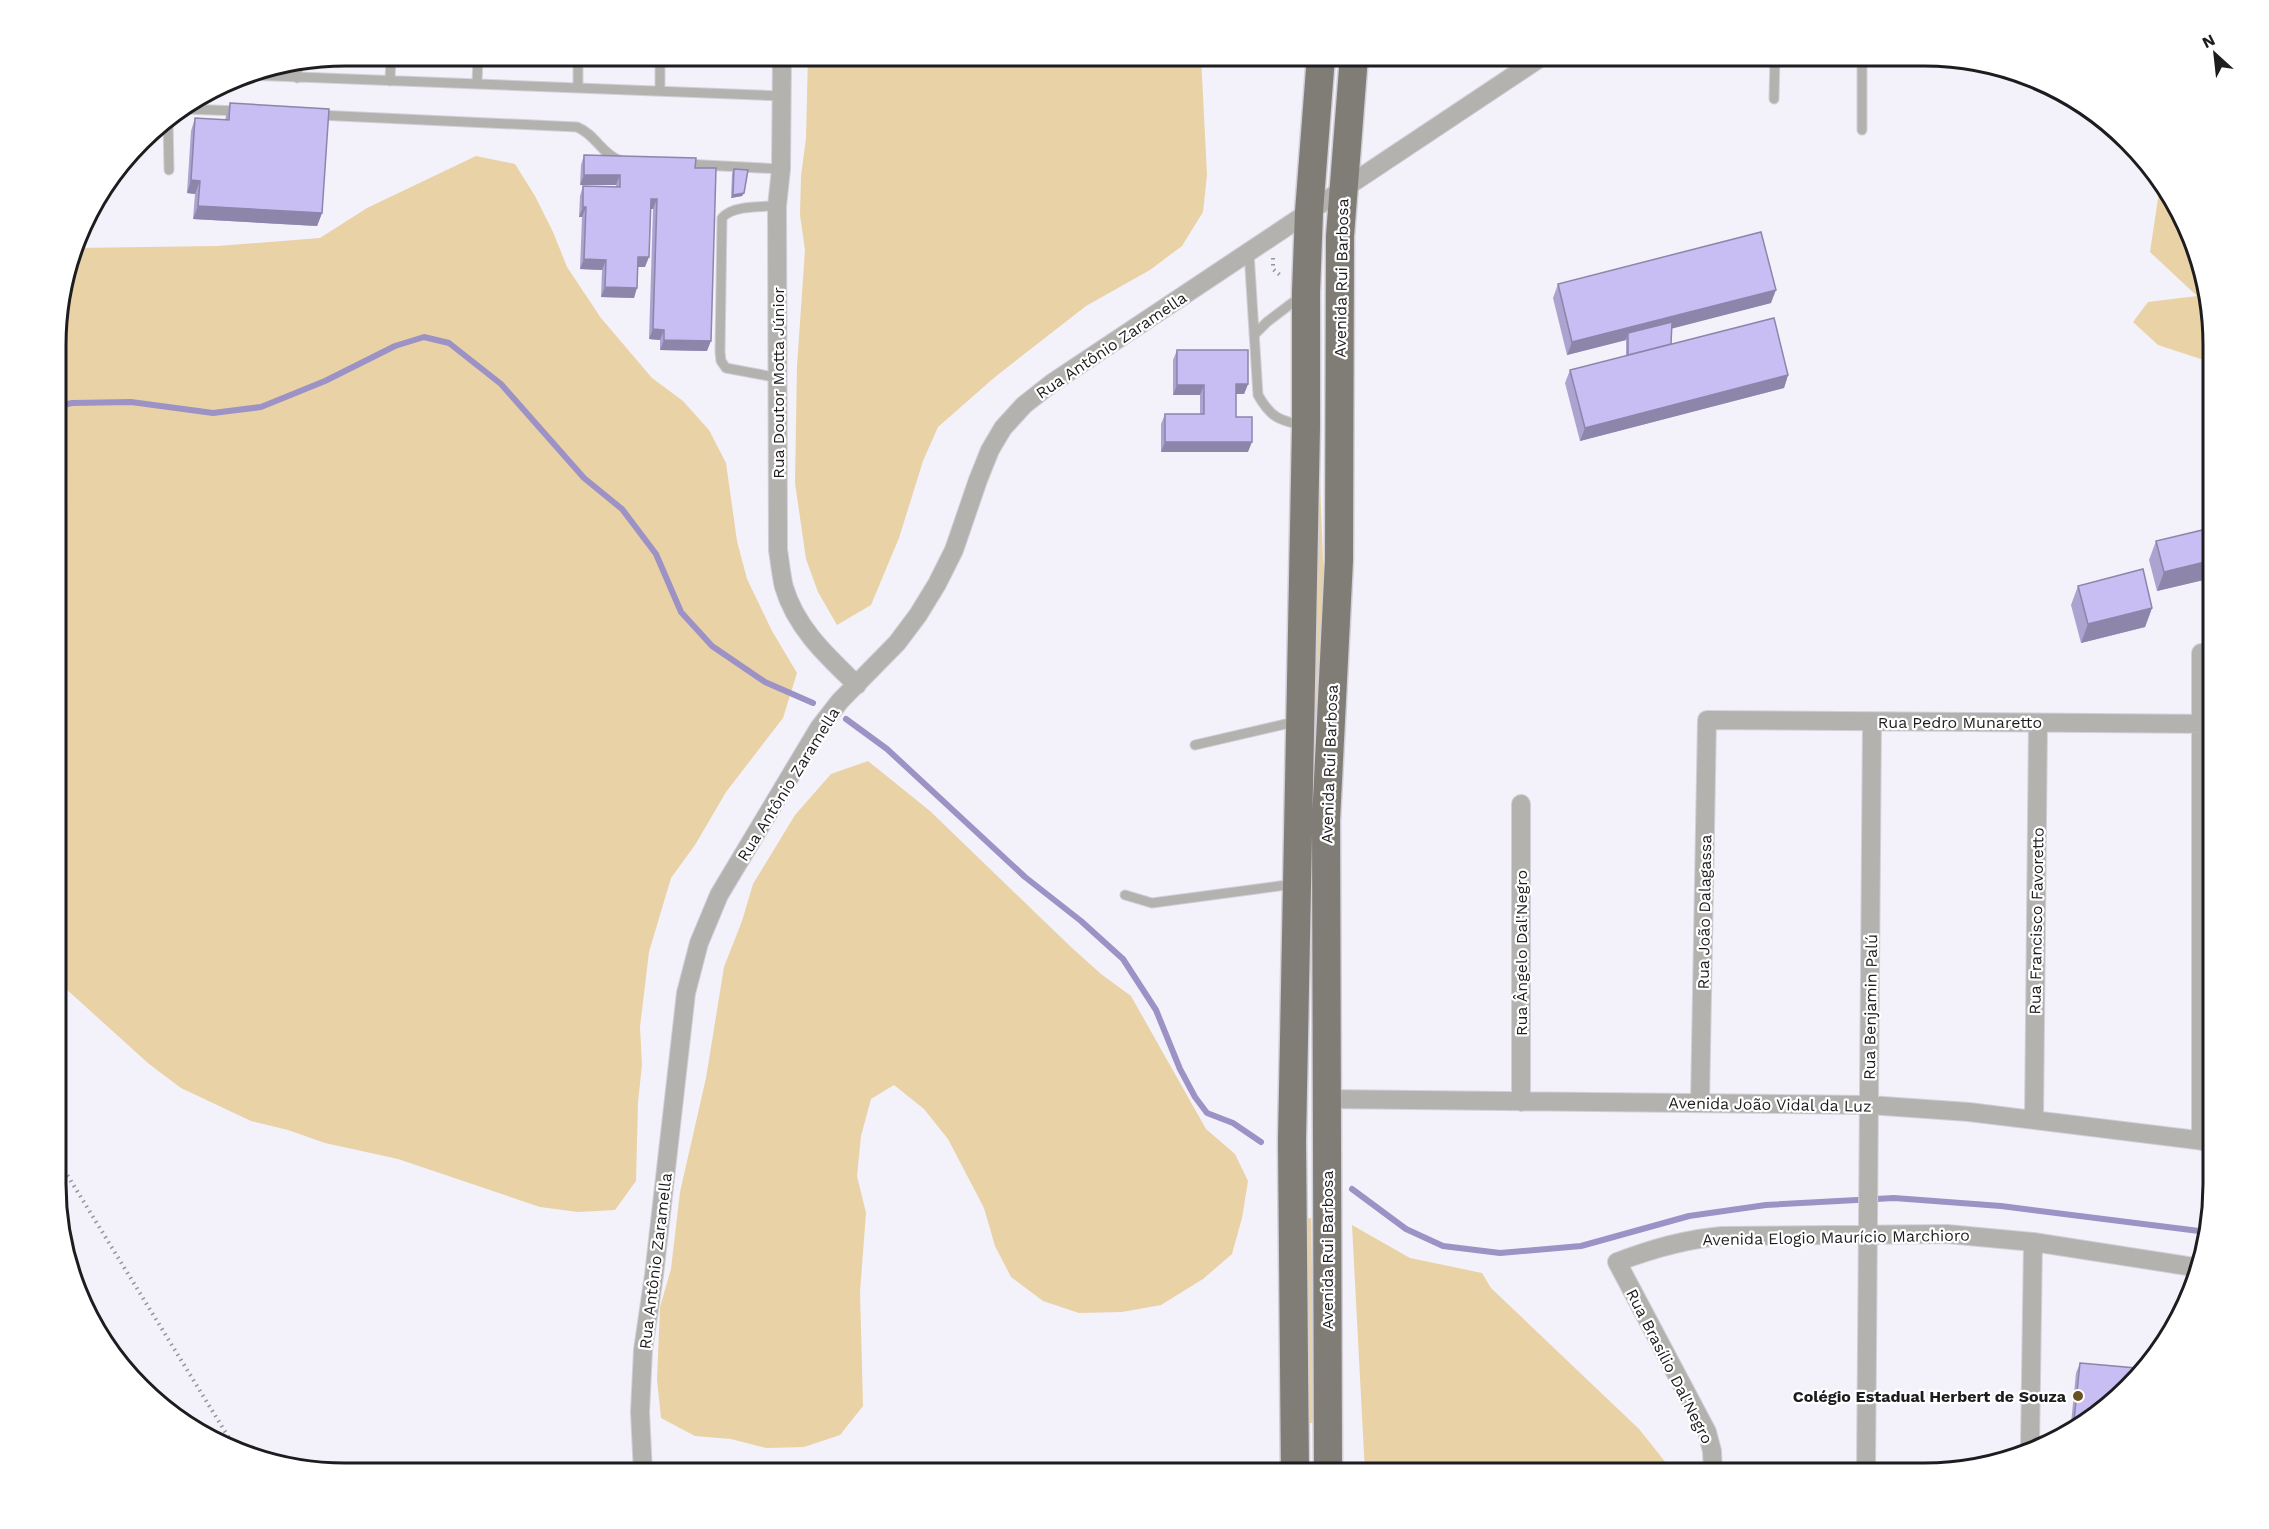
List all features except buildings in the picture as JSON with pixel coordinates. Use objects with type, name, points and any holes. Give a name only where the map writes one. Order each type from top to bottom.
[{"type":"main road","name":"Avenida Rui Barbosa","points":[[1295,1463],[1292,1141],[1306,427],[1295,287],[1309,212],[1320,66]]},
{"type":"main road","name":"Avenida Rui Barbosa","points":[[1328,1463],[1326,820],[1339,560],[1339,280],[1343,189],[1353,66]]},
{"type":"street","name":"Rua Doutor Motta Júnior","points":[[782,66],[781,169],[777,206],[778,539],[784,587],[797,619],[811,639],[857,685]]},
{"type":"street","name":"Rua Antônio Zaramella","points":[[643,1463],[640,1412],[643,1350],[654,1275],[686,993],[699,943],[719,895],[825,720],[897,643],[937,584],[954,550],[990,450],[1024,405],[1052,382],[1528,66]]},
{"type":"street","points":[[2201,653],[2203,677]]},
{"type":"street","name":"Rua Pedro Munaretto","points":[[1707,720],[2203,724]]},
{"type":"street","name":"Rua João Dalagassa","points":[[1700,1103],[1707,720]]},
{"type":"street","name":"Rua Benjamin Palú","points":[[1866,1463],[1872,722]]},
{"type":"street","name":"Rua Francisco Favoretto","points":[[2034,1119],[2038,723]]},
{"type":"street","name":"Rua Ângelo Dal'Negro","points":[[1521,804],[1521,1101]]},
{"type":"street","name":"Avenida João Vidal da Luz","points":[[1326,1100],[1869,1105],[1970,1112],[2203,1141]]},
{"type":"street","name":"Avenida Elogio Maurício Marchioro","points":[[1617,1262],[1652,1249],[1695,1238],[1868,1226],[2032,1242],[2190,1266]]},
{"type":"street","points":[[2030,1442],[2032,1242]]},
{"type":"street","name":"Rua Brasílio Dal'Negro","points":[[1617,1262],[1707,1432],[1713,1463]]},
{"type":"lane","points":[[390,81],[391,66]]},
{"type":"lane","points":[[477,84],[478,66]]},
{"type":"lane","points":[[578,88],[579,66]]},
{"type":"lane","points":[[660,66],[660,90]]},
{"type":"lane","points":[[1774,99],[1775,66]]},
{"type":"lane","points":[[1862,66],[1862,130]]},
{"type":"lane","points":[[297,78],[298,70]]},
{"type":"lane","points":[[272,76],[782,96]]},
{"type":"lane","points":[[195,110],[244,112]]},
{"type":"lane","points":[[303,114],[577,127],[585,130],[612,157],[628,162]]},
{"type":"lane","points":[[168,129],[170,170]]},
{"type":"lane","points":[[675,164],[781,169]]},
{"type":"lane","points":[[777,206],[738,210],[727,213],[722,218],[720,352],[721,361],[726,368],[779,378]]},
{"type":"lane","points":[[1249,252],[1258,395],[1266,411],[1280,421],[1306,427]]},
{"type":"lane","points":[[1254,335],[1295,287]]},
{"type":"lane","points":[[1195,745],[1300,720]]},
{"type":"lane","points":[[1125,895],[1152,903],[1297,884]]},
{"type":"path","points":[[1273,269],[1295,287]]},
{"type":"path","points":[[66,1173],[229,1437]]},
{"type":"shaded area","points":[[808,66],[1202,66],[1207,175],[1203,212],[1182,246],[1150,270],[1086,306],[995,377],[938,427],[923,461],[899,538],[871,605],[837,625],[818,592],[806,559],[795,483],[797,366],[805,250],[800,215],[801,176],[806,138]]},
{"type":"shaded area","points":[[476,156],[515,164],[535,196],[567,267],[601,318],[652,378],[683,401],[709,430],[726,463],[737,541],[747,579],[772,631],[797,673],[783,718],[726,792],[695,845],[671,878],[649,952],[640,1027],[642,1065],[638,1102],[636,1181],[615,1210],[578,1212],[540,1207],[398,1159],[325,1143],[288,1130],[251,1121],[181,1088],[149,1064],[66,989],[66,345],[71,291],[84,248],[217,246],[320,238],[367,208]]},
{"type":"shaded area","points":[[2159,194],[2182,238],[2198,291],[2203,360],[2158,345],[2133,322],[2148,302],[2197,296],[2150,252]]},
{"type":"shaded area","points":[[1319,455],[1324,585],[1317,740],[1310,738]]},
{"type":"shaded area","points":[[868,761],[930,811],[1072,948],[1101,974],[1131,996],[1206,1129],[1235,1154],[1248,1181],[1242,1218],[1232,1254],[1203,1279],[1161,1305],[1122,1312],[1079,1313],[1043,1301],[1011,1277],[995,1246],[984,1208],[948,1139],[924,1109],[894,1085],[871,1099],[861,1136],[857,1176],[866,1213],[860,1292],[863,1406],[840,1435],[804,1447],[766,1448],[731,1439],[695,1436],[661,1418],[657,1380],[660,1307],[671,1269],[680,1192],[706,1078],[724,967],[742,921],[753,884],[795,815],[831,774]]},
{"type":"shaded area","points":[[1311,1218],[1315,1423],[1301,1423],[1302,1219]]},
{"type":"shaded area","points":[[1352,1225],[1410,1258],[1482,1273],[1491,1288],[1639,1429],[1666,1463],[1364,1463]]},
{"type":"waterway","points":[[66,404],[131,402],[213,413],[261,407],[325,381],[395,346],[424,337],[449,343],[501,384],[584,478],[622,509],[656,554],[681,612],[712,646],[765,682],[813,703]]},
{"type":"waterway","points":[[846,719],[887,749],[1025,877],[1081,921],[1123,959],[1156,1010],[1180,1069],[1195,1097],[1207,1113],[1233,1123],[1261,1142]]},
{"type":"waterway","points":[[1352,1189],[1406,1229],[1443,1246],[1500,1253],[1581,1246],[1689,1216],[1766,1205],[1894,1198],[2001,1206],[2199,1231]]},
{"type":"place","name":"Colégio Estadual Herbert de Souza","points":[[2078,1396]]}]
